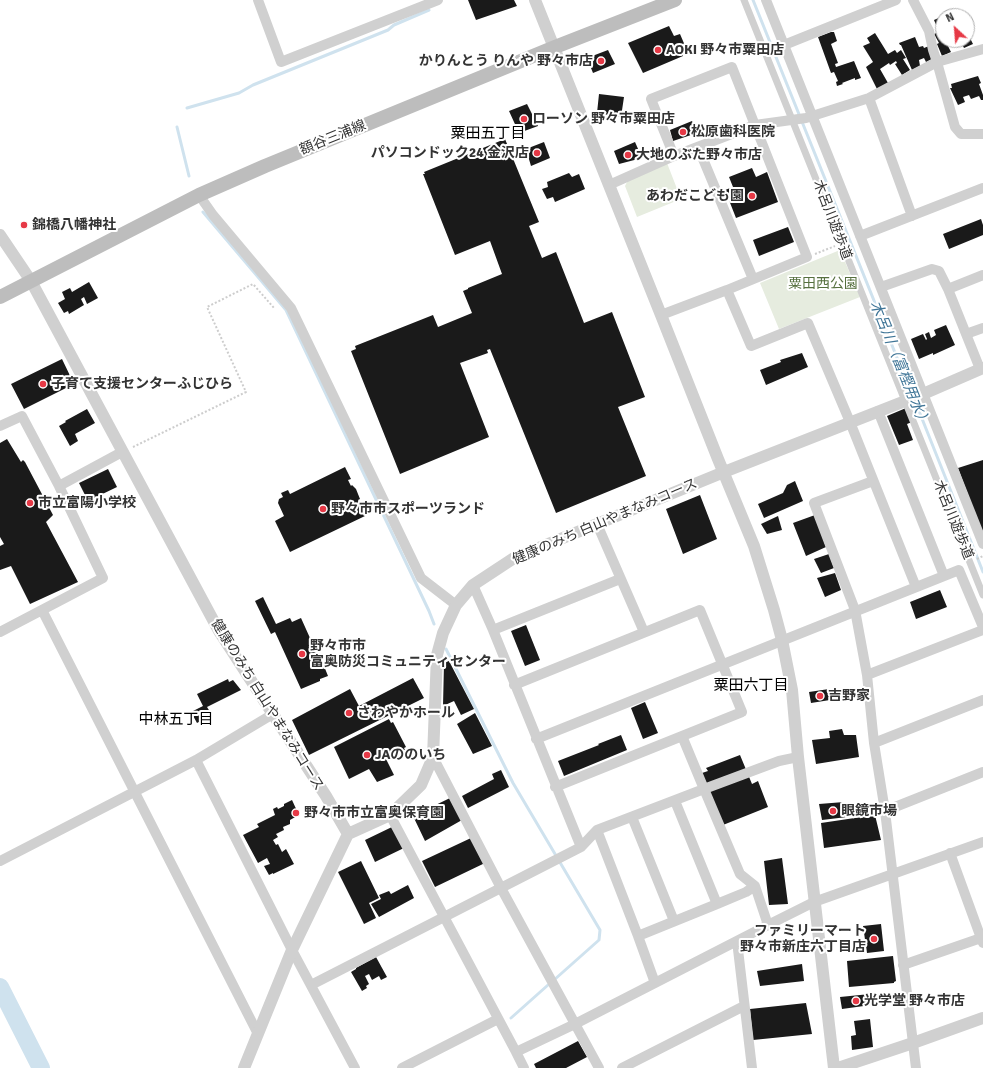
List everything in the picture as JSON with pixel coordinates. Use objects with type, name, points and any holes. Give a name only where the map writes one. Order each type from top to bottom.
[{"type":"main road","name":"額谷三浦線","points":[[0,297],[199,195],[265,166],[555,47],[675,0]]},
{"type":"street","points":[[259,0],[281,62],[438,0]]},
{"type":"street","points":[[535,0],[754,546],[782,640],[792,690],[814,902],[834,1068]]},
{"type":"street","name":"木呂川遊歩道","points":[[744,0],[794,120],[842,244],[914,398],[983,595]]},
{"type":"street","points":[[766,0],[784,45],[809,117],[881,287],[914,398],[983,544]]},
{"type":"street","points":[[784,45],[896,0]]},
{"type":"street","points":[[913,0],[929,31],[955,127],[961,134],[983,134]]},
{"type":"street","points":[[609,185],[674,156],[755,125],[809,117],[869,98],[937,62],[983,49]]},
{"type":"street","points":[[662,315],[807,257],[732,68],[651,99],[674,156]]},
{"type":"street","points":[[869,98],[912,216]]},
{"type":"street","points":[[698,147],[753,279]]},
{"type":"street","points":[[860,236],[983,188]]},
{"type":"street","points":[[199,195],[213,215],[291,308],[421,578],[456,605]]},
{"type":"street","points":[[0,235],[31,281],[219,631],[326,796],[348,834]]},
{"type":"street","points":[[244,1068],[292,950],[348,834],[390,815],[422,785],[433,757],[437,655],[443,633],[456,605],[473,585],[514,558],[724,472],[914,398],[982,369],[939,271],[932,268],[881,287]]},
{"type":"street","points":[[948,289],[983,275]]},
{"type":"street","points":[[727,290],[751,346],[808,323],[850,422],[916,587]]},
{"type":"street","points":[[966,334],[983,328]]},
{"type":"street","points":[[878,411],[944,576]]},
{"type":"street","points":[[0,426],[22,416],[59,486],[103,578],[0,632]]},
{"type":"street","points":[[59,486],[122,452]]},
{"type":"street","points":[[873,481],[814,503],[855,610],[867,675],[874,743],[885,811],[916,1068]]},
{"type":"street","points":[[597,524],[644,632]]},
{"type":"street","points":[[536,739],[722,663],[959,570],[983,627]]},
{"type":"street","points":[[492,630],[620,579]]},
{"type":"street","points":[[473,585],[580,848]]},
{"type":"street","points":[[42,610],[258,1034]]},
{"type":"street","points":[[514,685],[700,610],[742,712],[555,787]]},
{"type":"street","points":[[867,675],[983,630]]},
{"type":"street","points":[[874,743],[983,700]]},
{"type":"street","points":[[0,860],[196,760],[273,714]]},
{"type":"street","points":[[682,736],[740,874],[755,886],[768,924]]},
{"type":"street","points":[[433,757],[501,888],[599,1068]]},
{"type":"street","points":[[311,985],[580,848],[597,830],[779,761],[798,757]]},
{"type":"street","points":[[196,760],[292,950],[355,1068]]},
{"type":"street","points":[[885,811],[983,772]]},
{"type":"street","points":[[675,801],[717,904]]},
{"type":"street","points":[[390,815],[524,1068]]},
{"type":"street","points":[[632,817],[674,921]]},
{"type":"street","points":[[597,830],[656,982]]},
{"type":"street","points":[[516,1052],[575,1024],[768,924],[814,902],[983,842]]},
{"type":"street","points":[[903,965],[982,940],[950,853]]},
{"type":"street","points":[[638,936],[746,892],[755,886]]},
{"type":"street","points":[[737,941],[752,1068]]},
{"type":"street","points":[[622,1068],[744,1006]]},
{"type":"street","points":[[838,1068],[983,1018]]},
{"type":"street","points":[[402,1068],[498,1019]]},
{"type":"path","points":[[807,257],[842,244]]},
{"type":"path","points":[[122,452],[246,392],[207,307],[253,284],[275,309]]},
{"type":"green space","points":[[667,163],[681,199],[637,217],[625,186],[628,180]]},
{"type":"green space","name":"粟田西公園","points":[[840,250],[860,297],[779,329],[760,283]]},
{"type":"building","points":[[468,0],[514,0],[517,6],[476,20]]},
{"type":"building","name":"AOKI 野々市粟田店","points":[[669,26],[674,36],[680,34],[686,48],[682,51],[683,56],[643,73],[628,43]]},
{"type":"building","points":[[834,32],[837,41],[831,44],[838,63],[835,64],[836,67],[854,61],[861,78],[855,80],[855,78],[837,86],[836,82],[838,81],[834,72],[831,73],[818,37]]},
{"type":"building","points":[[875,33],[888,54],[895,50],[897,53],[901,50],[906,58],[903,59],[910,70],[902,75],[895,64],[897,63],[896,61],[890,65],[889,63],[880,69],[888,83],[877,89],[866,67],[873,62],[863,46],[870,43],[867,38]]},
{"type":"building","points":[[915,37],[919,47],[923,46],[924,48],[929,46],[934,58],[926,62],[924,58],[919,60],[920,66],[912,70],[899,43]]},
{"type":"building","points":[[939,48],[949,48],[951,52],[942,56]]},
{"type":"building","name":"かりんとう りんや 野々市店","points":[[608,50],[615,64],[593,73],[587,58]]},
{"type":"building","points":[[978,76],[981,83],[979,84],[983,95],[983,100],[981,100],[979,96],[971,99],[969,95],[963,97],[965,102],[958,105],[950,88],[952,88],[951,84]]},
{"type":"building","points":[[599,94],[624,97],[621,117],[597,113]]},
{"type":"building","name":"ローソン 野々市粟田店","points":[[527,104],[538,126],[519,133],[509,111]]},
{"type":"building","name":"松原歯科医院","points":[[692,121],[697,133],[673,141],[670,130]]},
{"type":"building","points":[[505,139],[539,222],[529,226],[542,258],[556,252],[584,323],[612,312],[645,397],[618,407],[646,476],[556,513],[490,349],[487,350],[488,353],[460,363],[489,437],[400,474],[351,351],[356,349],[355,346],[433,315],[438,327],[472,313],[463,291],[502,274],[490,241],[455,255],[423,174],[425,174],[424,172]]},
{"type":"building","name":"パソコンドック24 金沢店","points":[[544,142],[550,158],[531,166],[526,149]]},
{"type":"building","name":"大地のぶた野々市店","points":[[635,142],[642,158],[619,164],[614,151]]},
{"type":"building","name":"あわだこども園","points":[[752,168],[756,177],[767,172],[778,202],[736,218],[725,190],[733,187],[729,177]]},
{"type":"building","points":[[569,173],[572,177],[579,174],[585,189],[555,202],[553,197],[547,199],[542,189],[548,187],[547,182]]},
{"type":"building","points":[[981,219],[983,225],[983,235],[949,249],[943,234]]},
{"type":"building","points":[[788,227],[794,242],[759,256],[753,240]]},
{"type":"building","points":[[89,282],[98,298],[87,304],[84,297],[81,299],[84,305],[69,314],[68,311],[64,313],[58,303],[65,299],[62,292],[70,288],[72,292]]},
{"type":"building","points":[[946,325],[955,345],[933,355],[933,353],[919,359],[911,339],[923,334],[926,340],[925,334],[929,332],[931,338],[936,335],[934,330]]},
{"type":"building","points":[[802,353],[808,367],[766,385],[760,370],[781,362],[780,360]]},
{"type":"building","name":"子育て支援センターふじひら","points":[[62,359],[74,384],[24,409],[11,384]]},
{"type":"building","points":[[906,408],[912,422],[907,424],[913,440],[899,445],[887,416]]},
{"type":"building","points":[[87,409],[95,423],[75,434],[78,441],[70,446],[59,426]]},
{"type":"building","name":"市立富陽小学校","points":[[7,439],[21,462],[23,460],[25,462],[53,515],[46,522],[78,582],[30,604],[11,566],[0,570],[0,546],[4,544],[0,537],[0,443]]},
{"type":"building","points":[[983,460],[983,535],[958,468]]},
{"type":"building","name":"野々市市スポーツランド","points":[[345,467],[351,479],[348,480],[351,486],[352,485],[356,489],[360,499],[358,500],[365,516],[290,552],[275,521],[284,516],[278,503],[279,499],[283,497],[281,493],[288,490],[290,494]]},
{"type":"building","points":[[108,469],[117,487],[88,501],[79,483]]},
{"type":"building","points":[[795,481],[803,501],[764,518],[758,504],[783,493],[787,485]]},
{"type":"building","points":[[700,495],[717,539],[683,554],[666,509]]},
{"type":"building","points":[[815,515],[826,547],[806,556],[793,523]]},
{"type":"building","points":[[778,516],[782,530],[767,534],[761,524]]},
{"type":"building","points":[[829,554],[834,568],[821,573],[814,559]]},
{"type":"building","points":[[835,573],[841,590],[825,597],[817,578]]},
{"type":"building","points":[[940,590],[947,607],[916,619],[910,602]]},
{"type":"building","name":"野々市市 富奥防災コミュニティセンター","points":[[263,597],[276,624],[290,618],[292,622],[301,618],[310,638],[312,637],[325,665],[324,666],[328,676],[301,689],[275,632],[271,634],[255,601]]},
{"type":"building","points":[[526,625],[540,660],[525,666],[511,631]]},
{"type":"building","points":[[449,661],[474,709],[461,715],[454,701],[443,706],[444,663]]},
{"type":"building","name":"さわやかホール","points":[[413,678],[424,698],[309,755],[292,720],[350,689],[359,706]]},
{"type":"building","points":[[228,679],[229,682],[233,680],[241,690],[207,707],[212,715],[197,723],[191,712],[203,706],[197,694]]},
{"type":"building","name":"吉野家","points":[[829,689],[830,700],[811,703],[809,692]]},
{"type":"building","points":[[645,702],[658,733],[643,739],[631,708]]},
{"type":"building","points":[[475,713],[492,746],[473,754],[457,724]]},
{"type":"building","name":"JAののいち","points":[[389,719],[391,723],[393,722],[406,747],[404,748],[405,750],[386,759],[394,775],[377,782],[369,769],[349,779],[334,747]]},
{"type":"building","points":[[842,729],[844,735],[856,735],[859,757],[816,764],[812,740],[830,738],[829,731]]},
{"type":"building","points":[[621,735],[627,750],[564,776],[558,761]]},
{"type":"building","points":[[740,755],[752,784],[758,781],[768,807],[723,825],[702,773],[708,771],[706,768]]},
{"type":"building","points":[[501,770],[509,787],[468,808],[462,796],[494,779],[492,774]]},
{"type":"building","points":[[450,798],[462,820],[425,841],[413,816]]},
{"type":"building","points":[[292,800],[298,813],[296,814],[297,816],[290,820],[290,824],[283,827],[284,830],[276,834],[278,837],[273,840],[276,845],[278,844],[282,852],[286,849],[294,864],[269,875],[264,866],[270,864],[267,858],[258,863],[243,835],[259,827],[257,824],[275,815],[273,809],[277,807],[278,809]]},
{"type":"building","name":"眼鏡市場","points":[[844,802],[847,817],[822,820],[819,804]]},
{"type":"building","points":[[875,815],[881,840],[824,848],[821,823]]},
{"type":"building","points":[[394,826],[404,848],[375,862],[365,840]]},
{"type":"building","points":[[471,838],[485,863],[435,887],[422,861]]},
{"type":"building","points":[[782,858],[788,904],[769,905],[764,861]]},
{"type":"building","points":[[361,861],[379,898],[369,903],[376,918],[364,924],[338,872]]},
{"type":"building","points":[[408,885],[414,898],[379,917],[371,904],[381,899],[379,895],[389,891],[391,894]]},
{"type":"building","name":"ファミリーマート 野々市新庄六丁目店","points":[[881,924],[884,951],[867,953],[863,926]]},
{"type":"building","points":[[893,956],[896,981],[894,983],[849,987],[847,961]]},
{"type":"building","points":[[376,957],[387,977],[381,980],[379,976],[372,980],[369,974],[365,976],[369,984],[366,986],[367,988],[362,991],[351,972]]},
{"type":"building","points":[[802,964],[804,981],[760,986],[757,971]]},
{"type":"building","name":"光学堂 野々市店","points":[[870,994],[871,1005],[842,1009],[840,997]]},
{"type":"building","points":[[806,1003],[812,1034],[753,1040],[750,1009]]},
{"type":"building","points":[[870,1019],[873,1047],[852,1050],[851,1036],[856,1035],[854,1021]]},
{"type":"building","points":[[578,1041],[587,1057],[566,1068],[536,1068],[534,1064]]},
{"type":"waterway","name":"木呂川（富樫用水）","points":[[753,0],[912,395]]},
{"type":"waterway","points":[[187,108],[239,93],[253,85],[388,30],[394,25],[429,10]]},
{"type":"waterway","points":[[177,127],[189,176]]},
{"type":"waterway","points":[[203,212],[286,310],[434,624]]},
{"type":"waterway","name":"木呂川（富樫用水）","points":[[915,401],[983,572]]},
{"type":"waterway","points":[[446,649],[513,783],[600,930],[599,940],[554,980]]},
{"type":"waterway","points":[[511,1018],[548,985]]},
{"type":"waterway","points":[[0,987],[41,1068]]},
{"type":"place","name":"AOKI 野々市粟田店","points":[[658,50]]},
{"type":"place","name":"かりんとう りんや 野々市店","points":[[601,61]]},
{"type":"place","name":"ローソン 野々市粟田店","points":[[524,119]]},
{"type":"place","name":"松原歯科医院","points":[[683,132]]},
{"type":"place","name":"パソコンドック24 金沢店","points":[[537,153]]},
{"type":"place","name":"大地のぶた野々市店","points":[[628,155]]},
{"type":"place","name":"あわだこども園","points":[[752,196]]},
{"type":"place","name":"錦橋八幡神社","points":[[24,225]]},
{"type":"place","name":"子育て支援センターふじひら","points":[[43,384]]},
{"type":"place","name":"市立富陽小学校","points":[[30,503]]},
{"type":"place","name":"野々市市スポーツランド","points":[[323,509]]},
{"type":"place","name":"野々市市 富奥防災コミュニティセンター","points":[[302,654]]},
{"type":"place","name":"吉野家","points":[[820,696]]},
{"type":"place","name":"さわやかホール","points":[[349,713]]},
{"type":"place","name":"JAののいち","points":[[367,755]]},
{"type":"place","name":"眼鏡市場","points":[[833,811]]},
{"type":"place","name":"野々市市立富奥保育園","points":[[296,813]]},
{"type":"place","name":"ファミリーマート 野々市新庄六丁目店","points":[[874,939]]},
{"type":"place","name":"光学堂 野々市店","points":[[856,1001]]},
{"type":"district","name":"粟田五丁目","points":[[488,134]]},
{"type":"district","name":"粟田六丁目","points":[[751,686]]},
{"type":"district","name":"中林五丁目","points":[[176,720]]}]
